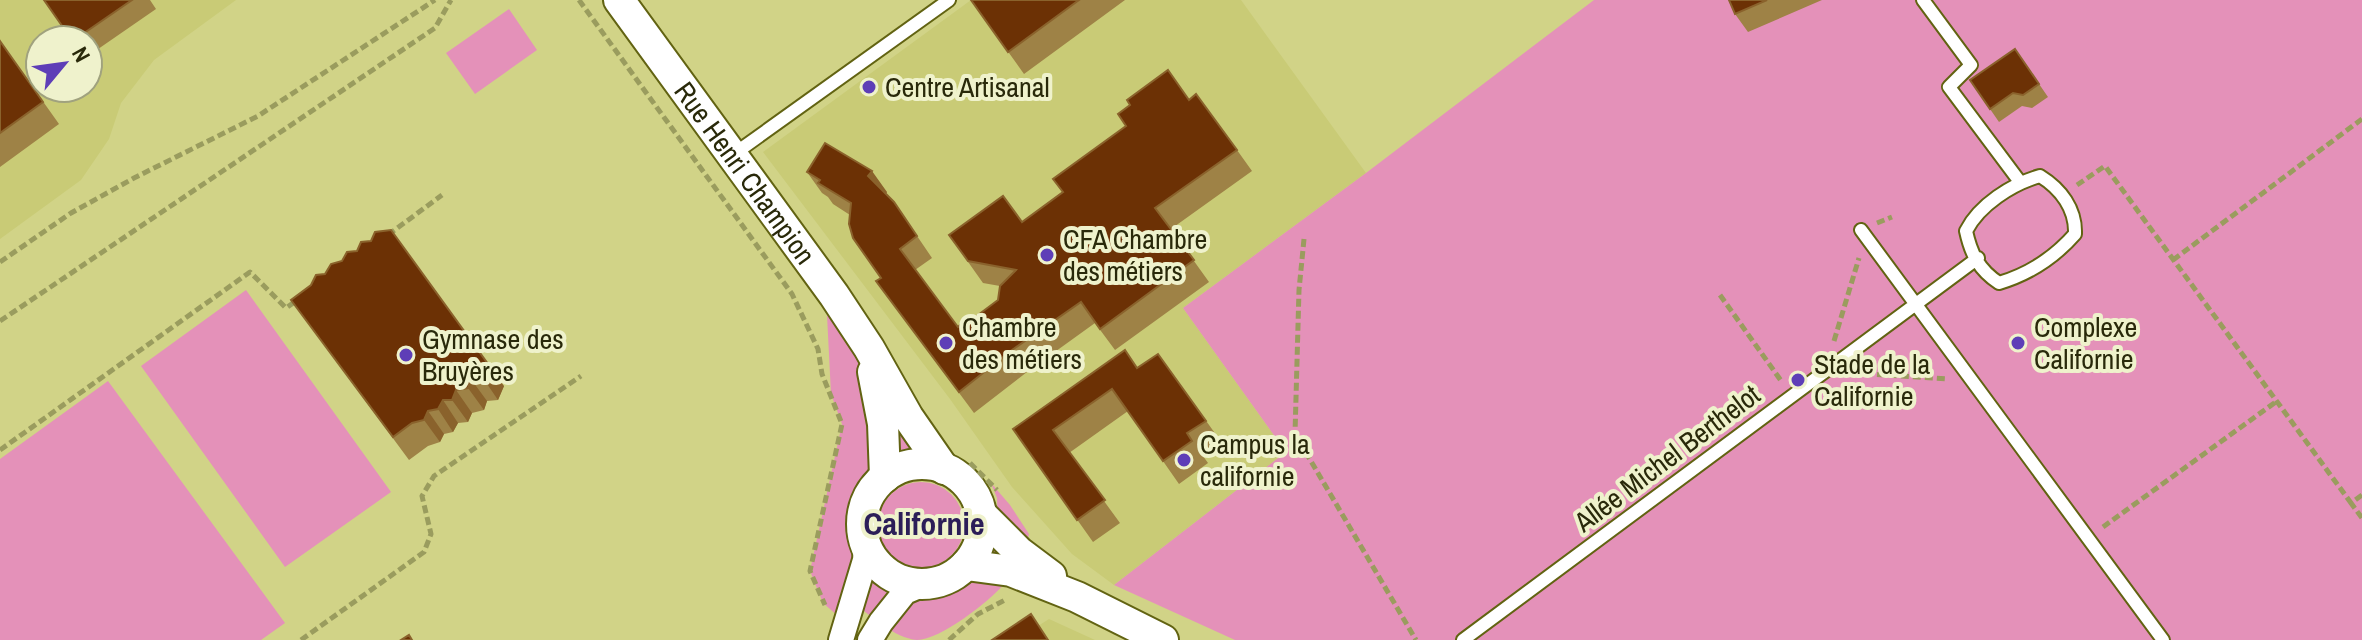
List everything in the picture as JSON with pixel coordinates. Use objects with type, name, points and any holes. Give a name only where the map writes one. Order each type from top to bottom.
[{"type":"street","name":"Rue Henri Champion","points":[[619,0],[834,295],[869,348],[908,417],[955,465]]},
{"type":"street","name":"Rue Henri Champion","points":[[869,348],[883,424],[885,477]]},
{"type":"street","points":[[844,632],[865,560],[864,511],[873,490],[885,477],[915,465],[955,465],[955,475],[991,503],[1019,552],[1077,597]]},
{"type":"street","points":[[870,640],[905,592],[945,579],[966,565],[975,552],[991,503]]},
{"type":"street","points":[[866,546],[888,574],[899,580],[924,584]]},
{"type":"street","points":[[966,565],[1011,571],[1077,597],[1163,640]]},
{"type":"lane","points":[[731,155],[949,0]]},
{"type":"lane","points":[[1923,0],[1971,65],[1949,87],[2020,182]]},
{"type":"lane","points":[[2040,176],[2056,186],[2062,195],[2075,218],[2075,234],[2062,249],[2017,278],[1999,283],[1985,274],[1966,231],[1972,219],[2020,182],[2040,176]]},
{"type":"lane","points":[[1861,230],[2163,640]]},
{"type":"lane","name":"Allée Michel Berthelot","points":[[1463,640],[1977,259]]},
{"type":"path","points":[[0,262],[71,213],[258,116],[435,0]]},
{"type":"path","points":[[0,321],[435,28],[451,0]]},
{"type":"path","points":[[579,0],[792,294],[818,349],[822,374],[842,424],[810,571],[823,603],[844,632]]},
{"type":"path","points":[[2173,260],[2362,119]]},
{"type":"path","points":[[2062,195],[2105,166],[2362,518]]},
{"type":"path","points":[[381,240],[442,195]]},
{"type":"path","points":[[1304,239],[1299,290],[1295,434],[1416,640]]},
{"type":"path","points":[[0,450],[250,272],[286,308],[297,300]]},
{"type":"path","points":[[1720,295],[1792,395]]},
{"type":"path","points":[[301,640],[424,552],[431,534],[422,496],[434,476],[581,376]]},
{"type":"path","points":[[2088,538],[2277,401]]},
{"type":"path","points":[[955,465],[991,503]]},
{"type":"path","points":[[2351,503],[2362,495]]},
{"type":"path","points":[[949,640],[978,614],[1016,594]]},
{"type":"shaded area","points":[[0,0],[236,0],[154,60],[121,103],[109,139],[81,180],[0,239]]},
{"type":"shaded area","name":"CFA Chambre des métiers","points":[[971,0],[1241,0],[1366,173],[1183,308],[1286,452],[1114,585],[1072,554],[1012,487],[950,399],[763,152]]},
{"type":"shaded area","name":"Stade de la Californie","points":[[1594,0],[2362,0],[2362,640],[1235,640],[1114,585],[1286,452],[1183,308]]},
{"type":"shaded area","points":[[509,9],[537,50],[475,94],[446,53]]},
{"type":"shaded area","points":[[246,290],[391,492],[285,567],[141,366]]},
{"type":"shaded area","points":[[827,315],[869,348],[933,466],[898,470],[871,495],[864,515],[865,535],[872,554],[884,570],[902,580],[922,584],[945,579],[958,571],[973,554],[981,532],[998,529],[997,498],[991,483],[1029,534],[1015,567],[997,591],[964,618],[927,638],[917,640],[900,635],[853,603],[846,623],[823,603],[810,571],[842,424],[831,394]]},
{"type":"shaded area","points":[[108,381],[285,623],[261,640],[0,640],[0,459]]},
{"type":"shaded area","points":[[921,482],[938,485],[957,501],[964,525],[961,542],[945,561],[921,568],[904,565],[885,549],[878,525],[881,508],[897,489]]},
{"type":"shaded area","points":[[1049,619],[1095,640],[1016,640]]},
{"type":"building","points":[[44,0],[132,0],[97,24],[61,24]]},
{"type":"building","points":[[971,0],[1079,0],[1008,52]]},
{"type":"building","points":[[1729,0],[1767,0],[1735,14]]},
{"type":"building","points":[[0,41],[24,75],[24,104],[40,104],[0,133]]},
{"type":"building","points":[[2015,49],[2039,84],[2023,95],[2013,93],[1990,109],[1970,80]]},
{"type":"building","points":[[1168,70],[1189,100],[1196,94],[1237,150],[1155,208],[1194,260],[1100,329],[1081,302],[959,392],[876,281],[881,278],[853,238],[849,224],[851,203],[818,183],[820,180],[807,172],[825,143],[872,171],[868,176],[894,202],[917,236],[900,249],[958,327],[968,317],[970,321],[998,300],[1000,286],[1016,270],[968,261],[949,235],[1003,196],[1022,222],[1063,192],[1053,179],[1126,126],[1118,114],[1130,105],[1127,100]]},
{"type":"building","name":"Gymnase des Bruyères","points":[[391,230],[488,364],[483,378],[471,379],[468,388],[456,390],[452,400],[443,400],[438,409],[428,411],[424,420],[412,423],[393,437],[291,300],[311,285],[316,275],[325,274],[331,264],[342,261],[347,252],[357,251],[361,242],[371,241],[375,232]]},
{"type":"building","name":"Campus la californie","points":[[1125,350],[1137,368],[1158,354],[1206,421],[1187,433],[1192,441],[1163,461],[1112,389],[1053,430],[1105,500],[1077,520],[1013,429]]},
{"type":"building","points":[[1031,614],[1048,640],[992,640]]},
{"type":"place","name":"Centre Artisanal","points":[[869,87]]},
{"type":"place","name":"CFA Chambre des métiers","points":[[1047,255]]},
{"type":"place","name":"Chambre des métiers","points":[[946,343]]},
{"type":"place","name":"Complexe Californie","points":[[2018,343]]},
{"type":"place","name":"Gymnase des Bruyères","points":[[406,355]]},
{"type":"place","name":"Stade de la Californie","points":[[1798,380]]},
{"type":"place","name":"Campus la californie","points":[[1184,460]]},
{"type":"district","name":"Californie","points":[[924,523]]}]
